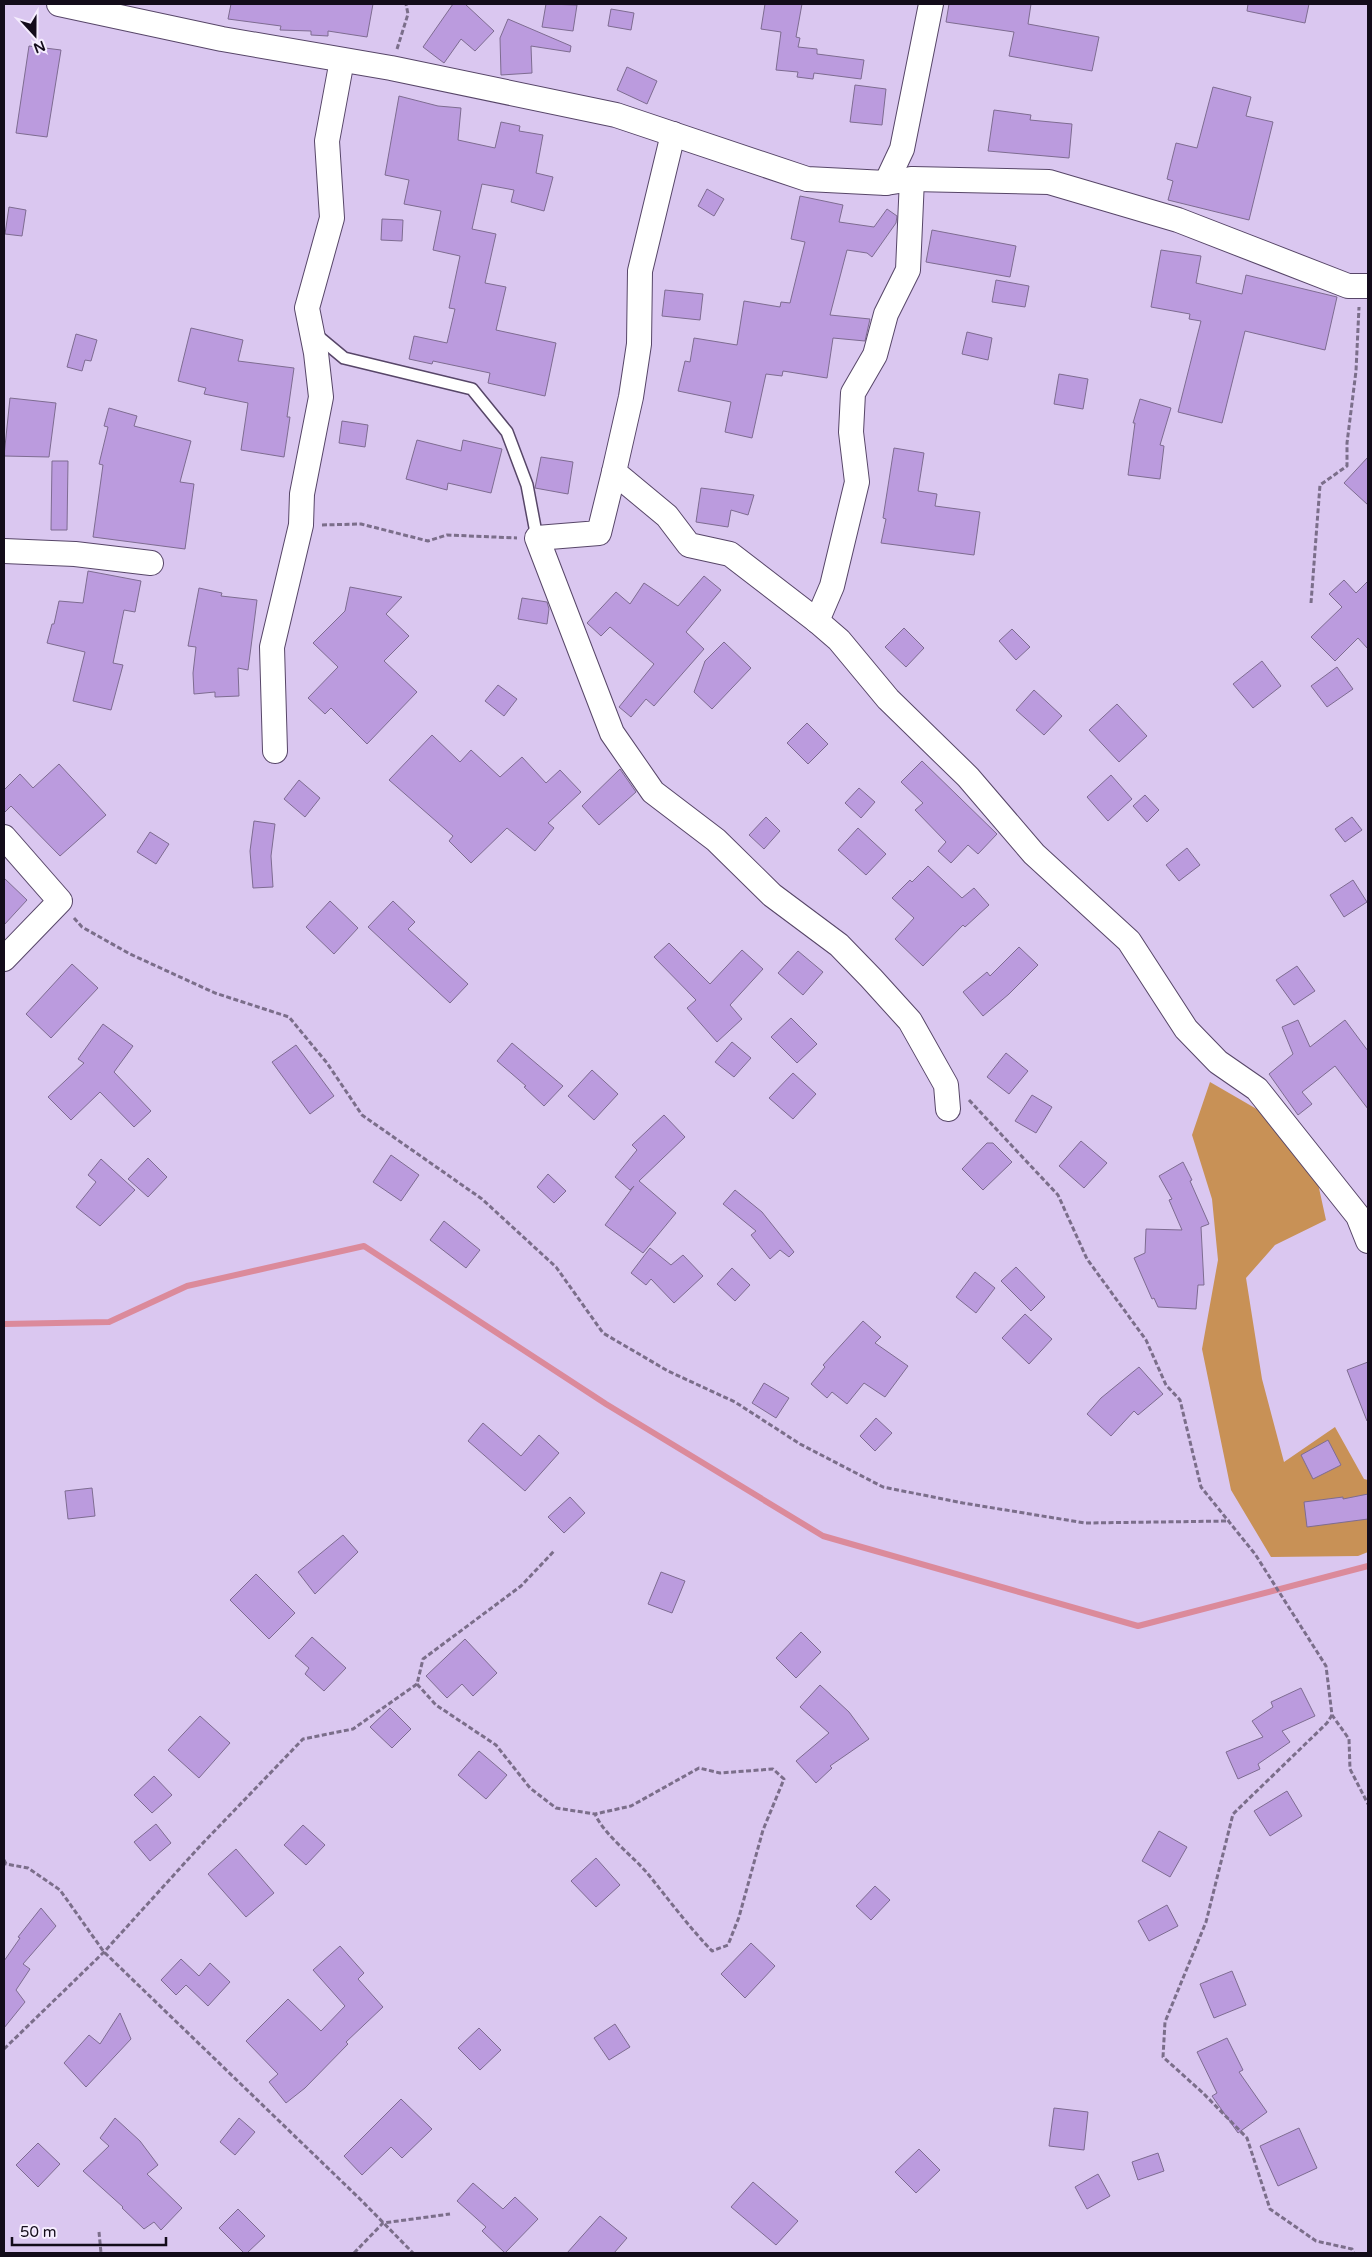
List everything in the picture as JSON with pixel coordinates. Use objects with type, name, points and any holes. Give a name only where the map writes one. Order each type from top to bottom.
[{"type":"street","points":[[58,4],[222,39],[391,68],[616,115],[807,179],[886,182],[912,179],[1049,182],[1178,220],[1348,286],[1364,286]]},
{"type":"street","points":[[886,182],[902,149],[931,4]]},
{"type":"street","points":[[275,751],[272,647],[301,525],[302,494],[321,397],[316,353],[307,308],[332,218],[328,142],[342,60]]},
{"type":"street","points":[[673,134],[640,272],[639,344],[631,397],[598,533],[537,538],[612,733],[653,792],[716,840],[772,895],[839,945],[910,1022],[946,1085],[948,1109]]},
{"type":"street","points":[[818,621],[832,586],[857,482],[852,432],[853,393],[875,355],[886,314],[908,270],[912,179]]},
{"type":"street","points":[[614,472],[667,516],[689,545],[730,554],[818,621],[839,640],[888,699],[968,777],[1034,854],[1129,941],[1186,1029],[1218,1062],[1257,1089],[1363,1212],[1368,1241]]},
{"type":"street","points":[[4,551],[75,554],[151,563]]},
{"type":"street","points":[[4,837],[60,901],[4,959]]},
{"type":"lane","points":[[311,330],[344,358],[472,389],[507,432],[526,485],[537,538]]},
{"type":"path","points":[[391,68],[408,14],[406,4]]},
{"type":"path","points":[[1311,603],[1320,485],[1347,466],[1364,286]]},
{"type":"path","points":[[301,525],[361,524],[428,541],[447,535],[537,538]]},
{"type":"path","points":[[60,901],[82,927],[130,954],[215,993],[289,1017],[327,1063],[362,1115],[482,1200],[556,1266],[603,1334],[668,1371],[735,1402],[800,1444],[883,1487],[963,1503],[1085,1523],[1230,1521]]},
{"type":"path","points":[[946,1085],[971,1101],[1058,1195],[1087,1259],[1146,1340],[1166,1385],[1180,1400],[1201,1487],[1255,1554],[1326,1666],[1332,1715],[1349,1739],[1350,1769],[1368,1804]]},
{"type":"path","points":[[4,2049],[104,1952],[303,1739],[352,1729],[417,1684],[423,1659],[521,1586],[555,1550]]},
{"type":"path","points":[[417,1684],[436,1704],[496,1745],[530,1788],[556,1808],[595,1814],[631,1806],[700,1768],[720,1773],[773,1769],[784,1779],[763,1830],[739,1917],[731,1938],[728,1945],[712,1952],[681,1918],[648,1875],[600,1825],[595,1814]]},
{"type":"path","points":[[1332,1715],[1327,1723],[1233,1814],[1206,1922],[1165,2022],[1163,2057],[1203,2093],[1247,2138],[1270,2208],[1316,2241],[1352,2249],[1354,2253]]},
{"type":"path","points":[[4,1860],[6,1864],[28,1868],[60,1890],[104,1952],[413,2253]]},
{"type":"path","points":[[354,2253],[383,2223],[450,2214]]},
{"type":"path","points":[[99,2232],[101,2253]]},
{"type":"shaded area","points":[[1210,1082],[1267,1115],[1317,1179],[1326,1220],[1275,1245],[1246,1278],[1262,1379],[1284,1462],[1335,1427],[1364,1479],[1368,1480],[1368,1552],[1358,1556],[1271,1557],[1231,1490],[1202,1349],[1218,1260],[1212,1199],[1192,1135]]},
{"type":"building","points":[[231,4],[373,4],[367,37],[328,31],[328,36],[311,35],[311,31],[280,30],[281,26],[228,19]]},
{"type":"building","points":[[453,4],[465,4],[494,31],[475,51],[461,39],[444,63],[423,47]]},
{"type":"building","points":[[546,4],[577,5],[573,31],[542,27]]},
{"type":"building","points":[[765,4],[802,4],[796,37],[800,38],[798,47],[817,49],[817,54],[864,60],[861,79],[814,73],[813,79],[797,77],[798,72],[776,70],[781,32],[761,29]]},
{"type":"building","points":[[949,4],[1031,4],[1028,24],[1099,37],[1092,71],[1009,56],[1014,32],[946,22]]},
{"type":"building","points":[[1248,4],[1309,4],[1305,23],[1247,11]]},
{"type":"building","points":[[611,9],[634,13],[631,30],[608,26]]},
{"type":"building","points":[[508,19],[571,46],[570,52],[531,46],[532,73],[501,75],[500,38]]},
{"type":"building","points":[[29,46],[61,50],[47,137],[16,133]]},
{"type":"building","points":[[627,67],[657,81],[647,104],[617,90]]},
{"type":"building","points":[[855,85],[886,89],[882,125],[850,122]]},
{"type":"building","points":[[1213,87],[1251,97],[1246,116],[1273,122],[1249,220],[1168,200],[1173,181],[1167,179],[1176,143],[1197,148]]},
{"type":"building","points":[[399,96],[438,106],[461,108],[458,140],[495,148],[501,122],[520,126],[519,131],[543,135],[536,173],[553,177],[544,211],[511,202],[514,190],[482,184],[472,229],[496,234],[485,283],[506,287],[496,330],[556,343],[545,396],[488,383],[490,373],[433,361],[432,364],[409,359],[414,336],[447,343],[455,309],[449,308],[460,256],[433,250],[441,211],[404,204],[409,180],[385,175]]},
{"type":"building","points":[[994,110],[1031,115],[1030,120],[1072,124],[1069,158],[988,151]]},
{"type":"building","points":[[707,189],[724,199],[714,216],[698,206]]},
{"type":"building","points":[[800,196],[843,205],[839,222],[874,227],[887,209],[897,216],[896,223],[872,257],[867,253],[847,250],[830,315],[870,319],[865,341],[833,338],[827,378],[783,371],[782,376],[766,374],[752,438],[725,432],[731,402],[678,391],[685,361],[690,362],[694,338],[737,345],[744,301],[780,307],[781,302],[790,303],[805,242],[791,239]]},
{"type":"building","points":[[9,207],[26,210],[22,236],[5,234]]},
{"type":"building","points":[[382,219],[403,220],[402,241],[381,240]]},
{"type":"building","points":[[932,230],[1016,246],[1010,277],[926,262]]},
{"type":"building","points":[[1161,250],[1201,256],[1196,283],[1242,294],[1246,275],[1337,297],[1325,350],[1245,331],[1222,423],[1178,412],[1201,321],[1189,319],[1190,314],[1151,307]]},
{"type":"building","points":[[996,280],[1029,286],[1025,307],[992,302]]},
{"type":"building","points":[[665,290],[703,294],[700,320],[662,316]]},
{"type":"building","points":[[191,328],[243,340],[238,361],[294,368],[284,457],[241,450],[248,403],[204,394],[206,388],[178,381]]},
{"type":"building","points":[[967,332],[992,338],[988,360],[962,354]]},
{"type":"building","points":[[76,334],[97,340],[91,361],[85,360],[82,371],[67,367]]},
{"type":"building","points":[[1059,374],[1088,379],[1083,409],[1054,404]]},
{"type":"building","points":[[10,398],[56,403],[49,457],[4,456]]},
{"type":"building","points":[[1140,399],[1171,408],[1160,445],[1164,446],[1160,479],[1128,475],[1135,423],[1133,423]]},
{"type":"building","points":[[109,408],[137,416],[134,426],[191,441],[180,482],[194,484],[185,549],[93,537],[103,465],[99,464],[108,427],[104,426]]},
{"type":"building","points":[[342,421],[368,425],[365,447],[339,443]]},
{"type":"building","points":[[417,440],[461,451],[463,440],[502,449],[491,493],[448,483],[447,490],[406,479]]},
{"type":"building","points":[[894,448],[924,453],[918,491],[937,494],[935,506],[980,512],[974,555],[881,543],[886,519],[883,518]]},
{"type":"building","points":[[541,457],[573,462],[568,494],[535,488]]},
{"type":"building","points":[[1368,457],[1368,505],[1344,483]]},
{"type":"building","points":[[52,461],[68,461],[67,530],[51,530]]},
{"type":"building","points":[[701,488],[754,495],[748,515],[731,510],[728,527],[696,522]]},
{"type":"building","points":[[88,571],[141,581],[135,612],[124,610],[113,663],[123,665],[111,710],[73,701],[85,652],[47,643],[52,624],[54,624],[59,601],[83,603]]},
{"type":"building","points":[[704,576],[721,590],[686,632],[704,649],[654,706],[646,699],[631,717],[619,707],[654,664],[610,627],[601,636],[587,623],[616,592],[630,604],[644,583],[678,606]]},
{"type":"building","points":[[1344,580],[1356,593],[1368,581],[1368,649],[1358,638],[1335,661],[1311,637],[1342,607],[1329,594]]},
{"type":"building","points":[[350,587],[402,597],[386,614],[409,636],[384,661],[417,692],[367,744],[331,708],[325,714],[308,698],[338,667],[313,643],[345,611]]},
{"type":"building","points":[[199,588],[222,593],[221,596],[257,600],[248,670],[238,668],[239,696],[215,697],[215,692],[194,694],[193,673],[196,647],[188,646]]},
{"type":"building","points":[[522,598],[547,602],[549,609],[547,624],[518,619]]},
{"type":"building","points":[[904,628],[924,648],[906,667],[885,647]]},
{"type":"building","points":[[1012,629],[1030,647],[1016,660],[999,641]]},
{"type":"building","points":[[724,642],[751,668],[712,709],[694,692],[705,661]]},
{"type":"building","points":[[1262,661],[1281,686],[1253,708],[1233,684]]},
{"type":"building","points":[[1337,667],[1353,689],[1327,707],[1311,686]]},
{"type":"building","points":[[498,685],[517,699],[504,716],[485,701]]},
{"type":"building","points":[[1034,690],[1062,716],[1044,735],[1016,710]]},
{"type":"building","points":[[1117,704],[1147,736],[1119,762],[1089,730]]},
{"type":"building","points":[[807,723],[828,744],[808,764],[787,743]]},
{"type":"building","points":[[432,735],[460,762],[471,750],[500,777],[522,757],[546,783],[560,770],[581,792],[548,823],[554,828],[535,851],[507,828],[471,863],[449,841],[453,836],[389,780]]},
{"type":"building","points":[[922,761],[997,834],[978,854],[968,845],[951,863],[938,851],[946,842],[915,810],[923,803],[901,782]]},
{"type":"building","points":[[59,764],[106,815],[60,856],[11,806],[4,813],[4,790],[20,774],[33,788]]},
{"type":"building","points":[[620,769],[636,792],[599,825],[582,806]]},
{"type":"building","points":[[1111,775],[1132,799],[1108,821],[1087,797]]},
{"type":"building","points":[[299,780],[320,798],[305,817],[284,799]]},
{"type":"building","points":[[859,788],[875,802],[861,818],[845,803]]},
{"type":"building","points":[[1145,795],[1159,810],[1147,822],[1133,806]]},
{"type":"building","points":[[766,817],[780,831],[764,849],[749,835]]},
{"type":"building","points":[[1352,817],[1362,830],[1345,842],[1335,829]]},
{"type":"building","points":[[254,821],[275,824],[271,856],[273,887],[253,888],[250,851]]},
{"type":"building","points":[[858,828],[886,854],[866,875],[838,850]]},
{"type":"building","points":[[150,832],[169,844],[156,864],[137,852]]},
{"type":"building","points":[[1187,848],[1200,865],[1179,881],[1166,865]]},
{"type":"building","points":[[928,866],[962,898],[974,888],[989,905],[965,927],[963,925],[923,966],[895,939],[914,918],[892,898]]},
{"type":"building","points":[[4,878],[27,900],[4,925]]},
{"type":"building","points":[[1353,880],[1367,902],[1344,917],[1330,895]]},
{"type":"building","points":[[330,901],[358,928],[334,954],[306,927]]},
{"type":"building","points":[[393,901],[415,922],[408,929],[468,984],[450,1003],[368,927]]},
{"type":"building","points":[[669,943],[710,984],[742,950],[763,969],[730,1005],[742,1019],[717,1042],[687,1008],[696,1000],[654,957]]},
{"type":"building","points":[[1019,947],[1038,965],[1009,994],[983,1016],[963,992],[987,972],[990,976]]},
{"type":"building","points":[[798,951],[823,972],[803,995],[778,973]]},
{"type":"building","points":[[72,964],[98,988],[51,1038],[26,1014]]},
{"type":"building","points":[[1297,966],[1315,991],[1294,1005],[1276,980]]},
{"type":"building","points":[[791,1018],[817,1044],[797,1063],[771,1037]]},
{"type":"building","points":[[1298,1020],[1310,1047],[1345,1020],[1368,1051],[1368,1109],[1335,1066],[1302,1092],[1312,1104],[1298,1115],[1269,1074],[1293,1054],[1282,1027]]},
{"type":"building","points":[[103,1024],[133,1046],[114,1072],[151,1111],[134,1127],[100,1092],[71,1120],[48,1097],[84,1063],[78,1059]]},
{"type":"building","points":[[732,1042],[751,1058],[734,1077],[715,1062]]},
{"type":"building","points":[[512,1043],[563,1086],[544,1106],[524,1087],[526,1086],[497,1061]]},
{"type":"building","points":[[296,1045],[334,1096],[310,1114],[272,1062]]},
{"type":"building","points":[[1006,1053],[1028,1071],[1009,1094],[987,1077]]},
{"type":"building","points":[[592,1070],[618,1094],[594,1120],[568,1096]]},
{"type":"building","points":[[793,1073],[816,1094],[793,1119],[769,1098]]},
{"type":"building","points":[[1032,1095],[1052,1107],[1036,1133],[1015,1121]]},
{"type":"building","points":[[664,1115],[685,1137],[639,1181],[676,1213],[643,1253],[605,1225],[634,1186],[630,1190],[615,1177],[637,1150],[632,1145]]},
{"type":"building","points":[[1081,1141],[1107,1163],[1084,1188],[1059,1166]]},
{"type":"building","points":[[987,1143],[993,1143],[1012,1162],[983,1190],[962,1169]]},
{"type":"building","points":[[391,1155],[419,1175],[401,1201],[373,1182]]},
{"type":"building","points":[[148,1158],[167,1177],[148,1197],[128,1179]]},
{"type":"building","points":[[101,1159],[135,1190],[100,1226],[76,1207],[96,1182],[88,1175]]},
{"type":"building","points":[[1183,1162],[1209,1224],[1201,1227],[1204,1285],[1198,1285],[1196,1309],[1158,1307],[1154,1298],[1152,1299],[1134,1258],[1145,1253],[1146,1229],[1182,1230],[1169,1200],[1172,1199],[1159,1176]]},
{"type":"building","points":[[548,1174],[566,1191],[554,1203],[537,1187]]},
{"type":"building","points":[[735,1190],[762,1212],[794,1252],[789,1257],[780,1250],[770,1259],[751,1235],[756,1231],[723,1204]]},
{"type":"building","points":[[444,1221],[480,1250],[466,1268],[430,1240]]},
{"type":"building","points":[[650,1248],[671,1265],[683,1255],[703,1276],[674,1303],[651,1279],[646,1285],[631,1273]]},
{"type":"building","points":[[1016,1267],[1045,1297],[1031,1311],[1001,1281]]},
{"type":"building","points":[[732,1268],[750,1285],[735,1301],[717,1284]]},
{"type":"building","points":[[975,1272],[995,1288],[976,1313],[956,1297]]},
{"type":"building","points":[[1025,1314],[1052,1339],[1029,1364],[1002,1338]]},
{"type":"building","points":[[863,1321],[881,1337],[875,1343],[908,1366],[885,1397],[864,1383],[847,1404],[832,1392],[827,1398],[811,1384],[825,1367],[823,1365]]},
{"type":"building","points":[[1368,1362],[1368,1421],[1367,1421],[1347,1370]]},
{"type":"building","points":[[1139,1367],[1163,1394],[1138,1415],[1134,1411],[1111,1436],[1087,1414],[1101,1398]]},
{"type":"building","points":[[764,1383],[789,1398],[776,1418],[752,1403]]},
{"type":"building","points":[[876,1418],[892,1433],[875,1451],[860,1436]]},
{"type":"building","points":[[483,1423],[521,1456],[539,1435],[559,1453],[525,1491],[468,1441]]},
{"type":"building","points":[[1328,1440],[1341,1465],[1313,1479],[1301,1455]]},
{"type":"building","points":[[92,1488],[95,1516],[68,1519],[65,1491]]},
{"type":"building","points":[[1368,1494],[1368,1519],[1307,1527],[1304,1502],[1343,1497],[1343,1499]]},
{"type":"building","points":[[570,1497],[585,1513],[564,1533],[548,1517]]},
{"type":"building","points":[[343,1535],[358,1552],[315,1594],[298,1572]]},
{"type":"building","points":[[661,1572],[685,1581],[672,1613],[648,1604]]},
{"type":"building","points":[[256,1574],[295,1613],[269,1639],[230,1600]]},
{"type":"building","points":[[801,1632],[821,1652],[796,1678],[776,1658]]},
{"type":"building","points":[[312,1637],[346,1668],[324,1691],[305,1674],[309,1668],[295,1656]]},
{"type":"building","points":[[465,1639],[497,1673],[473,1696],[462,1684],[447,1698],[426,1676]]},
{"type":"building","points":[[820,1685],[849,1712],[869,1739],[830,1766],[832,1768],[816,1783],[796,1761],[829,1733],[800,1707]]},
{"type":"building","points":[[1301,1688],[1315,1716],[1282,1731],[1290,1742],[1258,1764],[1260,1769],[1238,1779],[1226,1752],[1263,1737],[1252,1721],[1273,1707],[1271,1702]]},
{"type":"building","points":[[390,1708],[411,1729],[392,1748],[370,1727]]},
{"type":"building","points":[[200,1716],[230,1743],[199,1778],[168,1750]]},
{"type":"building","points":[[479,1751],[507,1775],[486,1799],[458,1775]]},
{"type":"building","points":[[154,1776],[172,1795],[152,1813],[134,1795]]},
{"type":"building","points":[[1287,1791],[1302,1816],[1270,1836],[1254,1811]]},
{"type":"building","points":[[156,1824],[171,1843],[150,1861],[134,1842]]},
{"type":"building","points":[[303,1825],[325,1845],[306,1865],[284,1845]]},
{"type":"building","points":[[1159,1831],[1187,1847],[1170,1877],[1142,1861]]},
{"type":"building","points":[[236,1849],[274,1893],[246,1917],[208,1874]]},
{"type":"building","points":[[596,1858],[620,1885],[596,1907],[571,1881]]},
{"type":"building","points":[[875,1886],[890,1900],[871,1920],[856,1906]]},
{"type":"building","points":[[1167,1905],[1178,1926],[1149,1941],[1138,1921]]},
{"type":"building","points":[[41,1908],[56,1926],[23,1964],[30,1969],[16,1990],[25,2002],[4,2028],[4,1961],[20,1938],[18,1937]]},
{"type":"building","points":[[751,1943],[775,1966],[745,1998],[721,1974]]},
{"type":"building","points":[[340,1946],[364,1973],[358,1979],[383,2007],[346,2042],[348,2044],[305,2088],[286,2103],[269,2082],[278,2074],[246,2041],[288,1999],[321,2031],[345,2006],[313,1970]]},
{"type":"building","points":[[181,1959],[199,1976],[210,1963],[230,1982],[208,2006],[186,1985],[176,1995],[161,1980]]},
{"type":"building","points":[[1232,1971],[1246,2005],[1214,2018],[1200,1984]]},
{"type":"building","points":[[120,2013],[131,2039],[86,2087],[64,2063],[89,2035],[100,2044]]},
{"type":"building","points":[[615,2024],[630,2047],[609,2060],[594,2038]]},
{"type":"building","points":[[479,2028],[501,2050],[480,2070],[458,2048]]},
{"type":"building","points":[[1227,2038],[1243,2070],[1239,2072],[1267,2112],[1238,2133],[1212,2096],[1217,2093],[1197,2052]]},
{"type":"building","points":[[401,2099],[432,2129],[402,2158],[391,2147],[362,2175],[344,2156]]},
{"type":"building","points":[[1054,2108],[1088,2112],[1084,2150],[1049,2146]]},
{"type":"building","points":[[115,2118],[140,2141],[158,2165],[147,2174],[182,2208],[161,2230],[154,2222],[144,2229],[83,2171],[109,2146],[100,2138]]},
{"type":"building","points":[[239,2118],[255,2132],[235,2155],[220,2142]]},
{"type":"building","points":[[1299,2128],[1317,2168],[1278,2186],[1260,2146]]},
{"type":"building","points":[[38,2143],[60,2164],[38,2187],[16,2165]]},
{"type":"building","points":[[919,2149],[940,2170],[916,2193],[895,2172]]},
{"type":"building","points":[[1158,2153],[1164,2171],[1138,2180],[1132,2162]]},
{"type":"building","points":[[1098,2174],[1110,2196],[1087,2209],[1075,2187]]},
{"type":"building","points":[[753,2182],[798,2221],[776,2245],[731,2207]]},
{"type":"building","points":[[473,2183],[503,2209],[515,2197],[538,2219],[505,2253],[482,2231],[486,2227],[457,2201]]},
{"type":"building","points":[[238,2209],[265,2236],[247,2253],[244,2253],[219,2228]]},
{"type":"building","points":[[600,2216],[627,2238],[614,2253],[567,2253]]},
{"type":"waterway","points":[[4,1324],[109,1322],[187,1286],[364,1246],[606,1404],[823,1536],[1138,1626],[1368,1566]]}]
